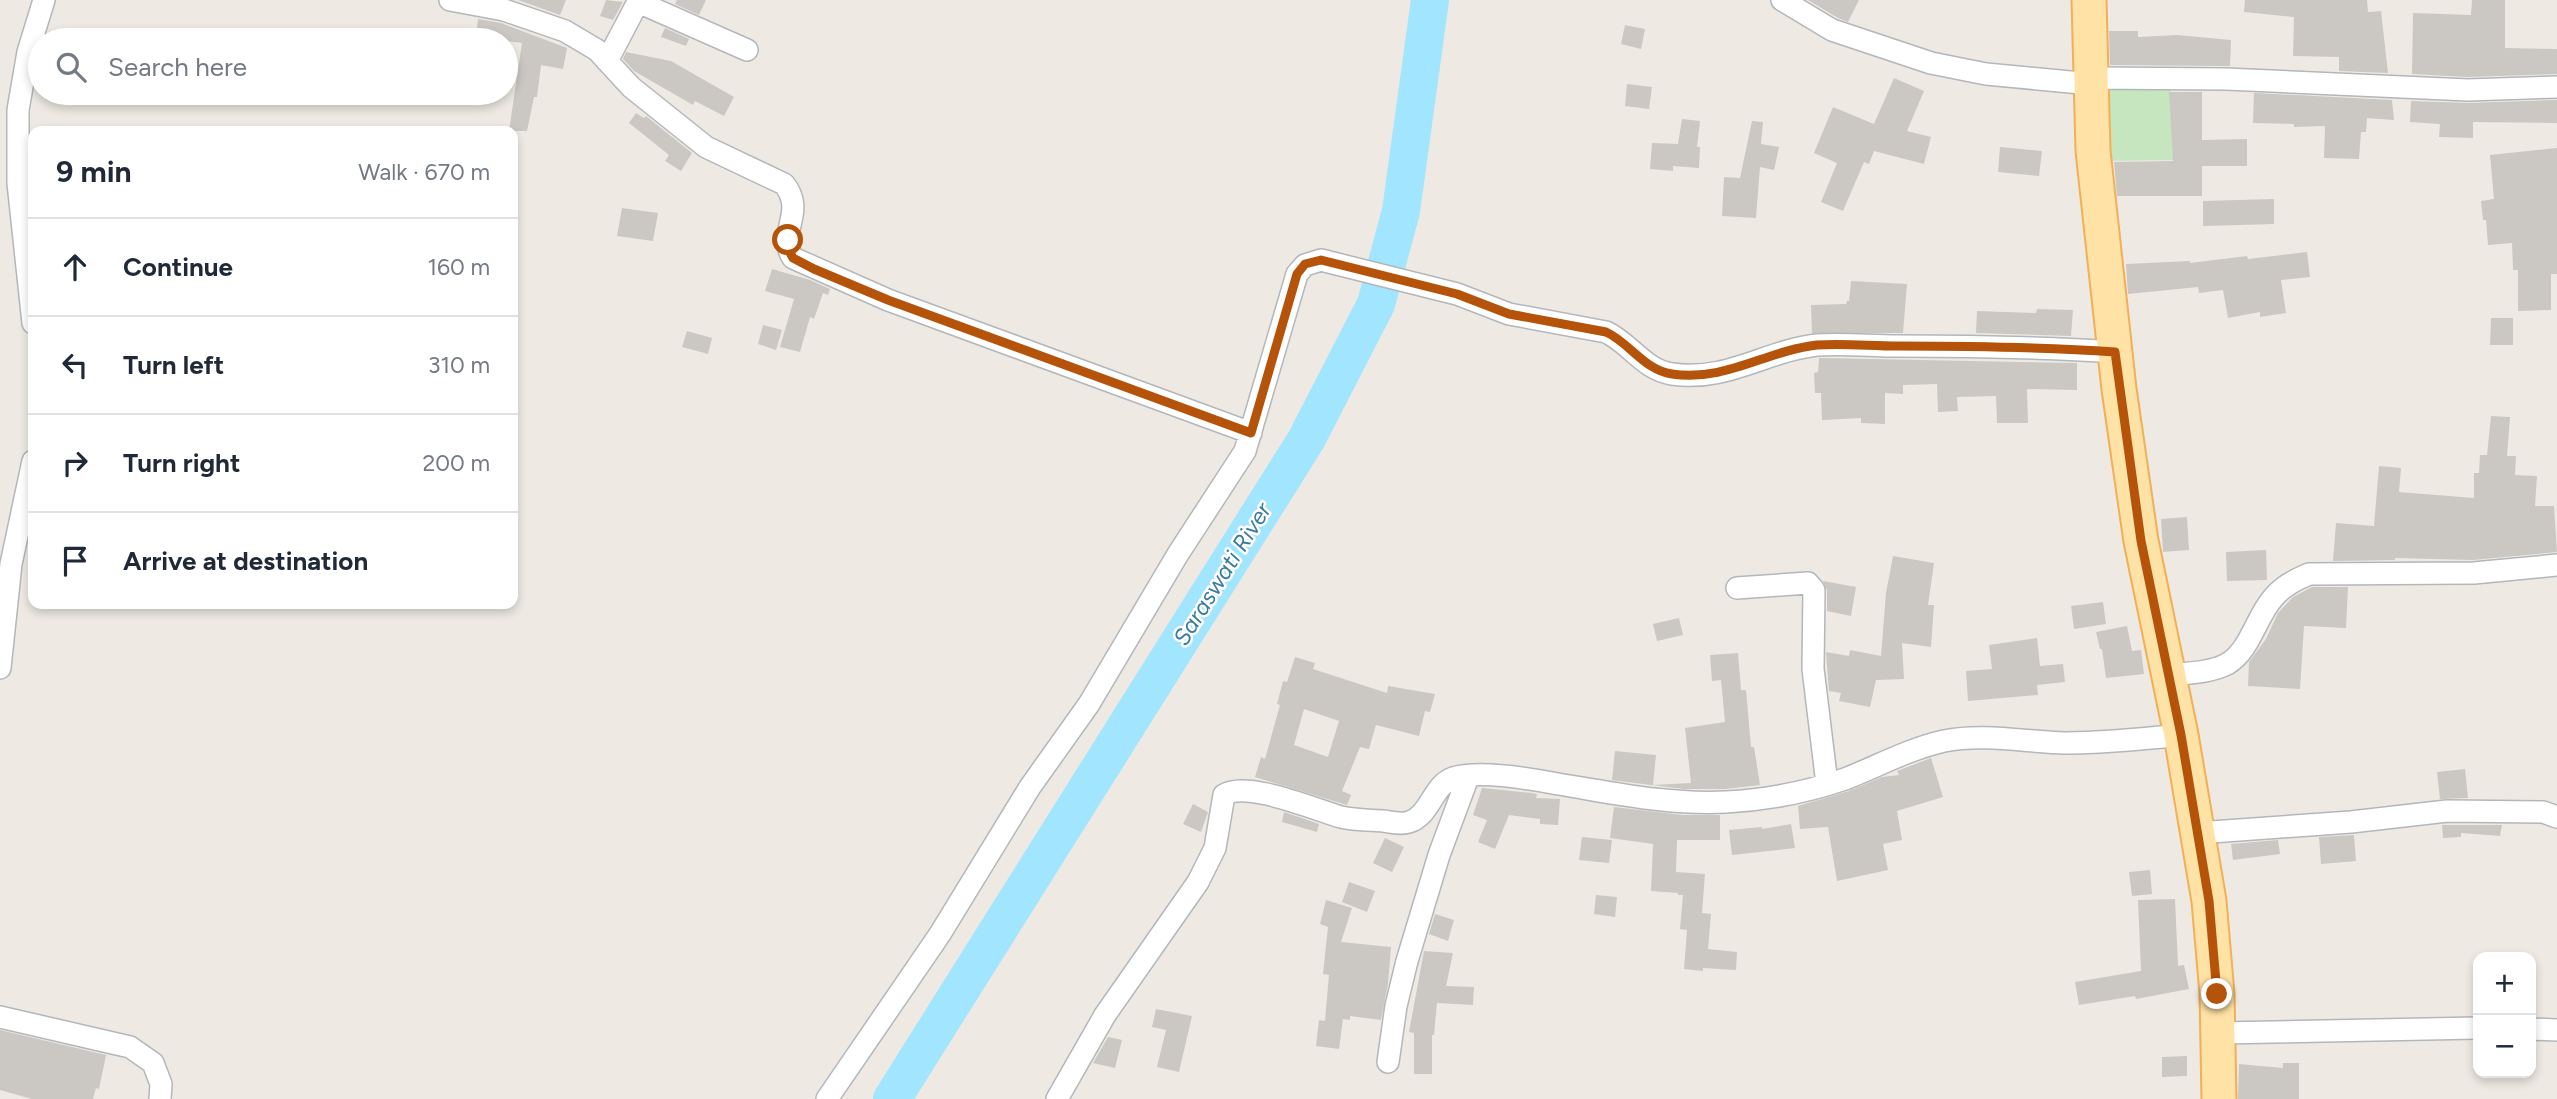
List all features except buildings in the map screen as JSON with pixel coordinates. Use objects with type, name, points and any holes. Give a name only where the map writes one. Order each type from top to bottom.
[{"type":"main road","points":[[2089,0],[2095,174],[2115,352],[2141,541],[2181,735],[2209,901],[2218,1033],[2219,1099]]},
{"type":"street","points":[[35,28],[44,0]]},
{"type":"street","points":[[450,0],[504,10],[565,31],[597,50],[631,87],[706,147],[784,184],[791,193],[794,205],[788,240],[793,258],[888,300],[1251,433]]},
{"type":"street","points":[[1782,0],[1832,30],[1931,63],[1986,74],[2091,81],[2226,79],[2468,90],[2557,87]]},
{"type":"street","points":[[607,61],[638,1],[747,50]]},
{"type":"street","points":[[28,52],[9,148],[18,183],[28,276]]},
{"type":"street","points":[[827,1099],[940,934],[1030,787],[1089,704],[1178,554],[1245,451],[1297,274],[1305,264],[1321,260],[1457,294],[1509,314],[1606,332],[1615,336],[1654,369],[1671,374],[1720,374],[1775,354],[1819,345],[2115,352]]},
{"type":"street","points":[[0,668],[11,564],[28,484]]},
{"type":"street","points":[[2168,675],[2227,664],[2238,655],[2272,598],[2289,583],[2309,574],[2474,573],[2557,565]]},
{"type":"street","points":[[1737,588],[1808,583],[1814,590],[1813,669],[1826,784]]},
{"type":"street","points":[[1057,1099],[1105,1014],[1198,882],[1215,848],[1224,795],[1236,790],[1306,804],[1342,817],[1400,823],[1411,822],[1424,812],[1443,785],[1453,778],[1511,776],[1671,802],[1726,802],[1790,794],[1826,784],[1944,741],[1978,738],[2066,743],[2131,741],[2181,735]]},
{"type":"street","points":[[1388,1062],[1396,1006],[1407,961],[1439,855],[1468,777]]},
{"type":"street","points":[[2197,833],[2351,822],[2447,811],[2543,812],[2557,817]]},
{"type":"street","points":[[0,1017],[130,1047],[153,1063],[161,1084],[160,1099]]},
{"type":"street","points":[[2218,1033],[2473,1028]]},
{"type":"street","points":[[2536,1029],[2557,1030]]},
{"type":"green space","points":[[2170,67],[2173,160],[2098,161],[2094,70]]},
{"type":"waterway","name":"Saraswati River","points":[[892,1099],[1306,440],[1376,304],[1401,211],[1430,0]]},
{"type":"route","points":[[788,240],[793,258],[888,300],[1251,433],[1297,274],[1305,264],[1321,260],[1457,294],[1509,314],[1606,332],[1615,336],[1621,344],[1654,369],[1671,374],[1720,374],[1775,354],[1819,345],[2059,348],[2115,352],[2141,541],[2181,735],[2209,901],[2217,994]]}]
